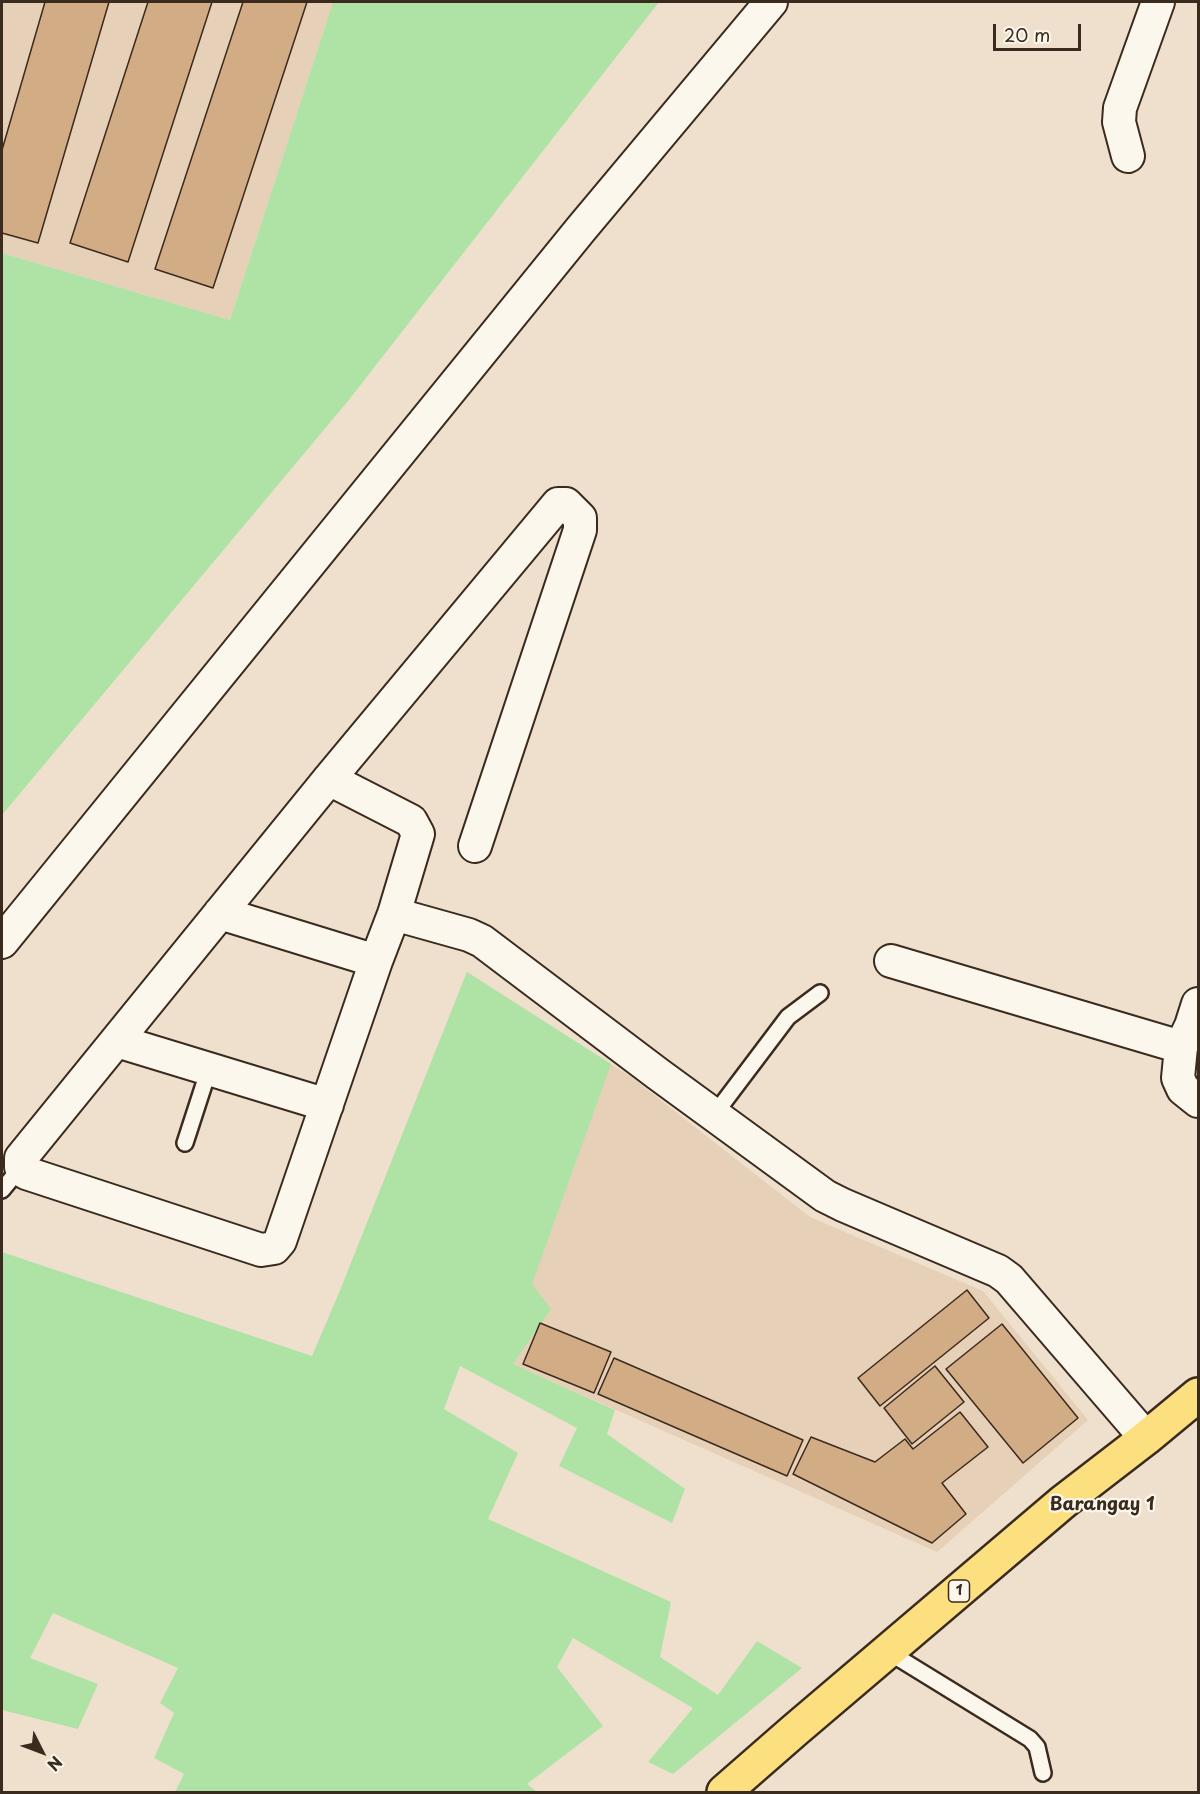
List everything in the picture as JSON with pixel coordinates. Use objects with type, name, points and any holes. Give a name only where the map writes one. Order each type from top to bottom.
[{"type":"main road","name":"1","points":[[724,1792],[1063,1502],[1198,1395]]},
{"type":"street","points":[[2,942],[581,229],[771,2]]},
{"type":"street","points":[[1128,156],[1119,122],[1120,108],[1158,2]]},
{"type":"street","points":[[11,1178],[21,1158],[329,779],[558,504],[566,504],[580,518],[580,530],[475,846]]},
{"type":"street","points":[[11,1178],[26,1173],[261,1250],[274,1248],[280,1241],[394,914],[418,834],[411,821],[329,779]]},
{"type":"street","points":[[220,913],[376,961]]},
{"type":"street","points":[[394,914],[469,935],[482,941],[714,1116],[825,1196],[998,1271],[1010,1279],[1146,1438]]},
{"type":"street","points":[[891,961],[1181,1047]]},
{"type":"street","points":[[1198,1004],[1181,1047],[1178,1078],[1183,1089],[1198,1101]]},
{"type":"street","points":[[117,1041],[327,1105]]},
{"type":"lane","points":[[714,1116],[788,1017],[820,993]]},
{"type":"lane","points":[[185,1143],[208,1069]]},
{"type":"lane","points":[[887,1651],[1030,1739],[1036,1747],[1043,1773]]},
{"type":"shaded area","points":[[2,2],[333,2],[230,320],[2,253]]},
{"type":"shaded area","points":[[467,972],[631,1077],[810,1217],[983,1291],[1088,1420],[937,1552],[341,1288]]},
{"type":"green space","points":[[333,2],[659,2],[348,401],[2,815],[2,253],[230,320]]},
{"type":"green space","points":[[467,972],[611,1064],[532,1284],[551,1309],[513,1364],[615,1410],[607,1434],[685,1489],[672,1523],[559,1466],[577,1428],[460,1366],[444,1409],[518,1453],[488,1519],[671,1602],[660,1657],[718,1695],[757,1641],[802,1668],[673,1774],[648,1762],[693,1708],[573,1638],[557,1667],[603,1726],[527,1784],[537,1792],[175,1792],[184,1774],[154,1758],[174,1713],[160,1703],[178,1668],[53,1613],[30,1658],[98,1684],[78,1729],[2,1710],[2,1252],[312,1356]]},
{"type":"building","points":[[45,2],[109,2],[38,243],[2,233],[2,150]]},
{"type":"building","points":[[148,2],[212,2],[128,262],[70,243]]},
{"type":"building","points":[[243,2],[307,2],[213,288],[155,269]]},
{"type":"building","points":[[967,1290],[989,1318],[880,1406],[858,1378]]},
{"type":"building","points":[[540,1323],[611,1352],[594,1393],[523,1364]]},
{"type":"building","points":[[1002,1324],[1078,1418],[1023,1463],[946,1369]]},
{"type":"building","points":[[614,1358],[803,1440],[787,1476],[598,1394]]},
{"type":"building","points":[[935,1366],[964,1402],[912,1444],[884,1408]]},
{"type":"building","points":[[960,1412],[988,1447],[942,1483],[966,1514],[932,1543],[793,1474],[811,1437],[875,1462],[905,1439],[913,1449]]},
{"type":"district","name":"Barangay 1","points":[[1102,1505]]}]
